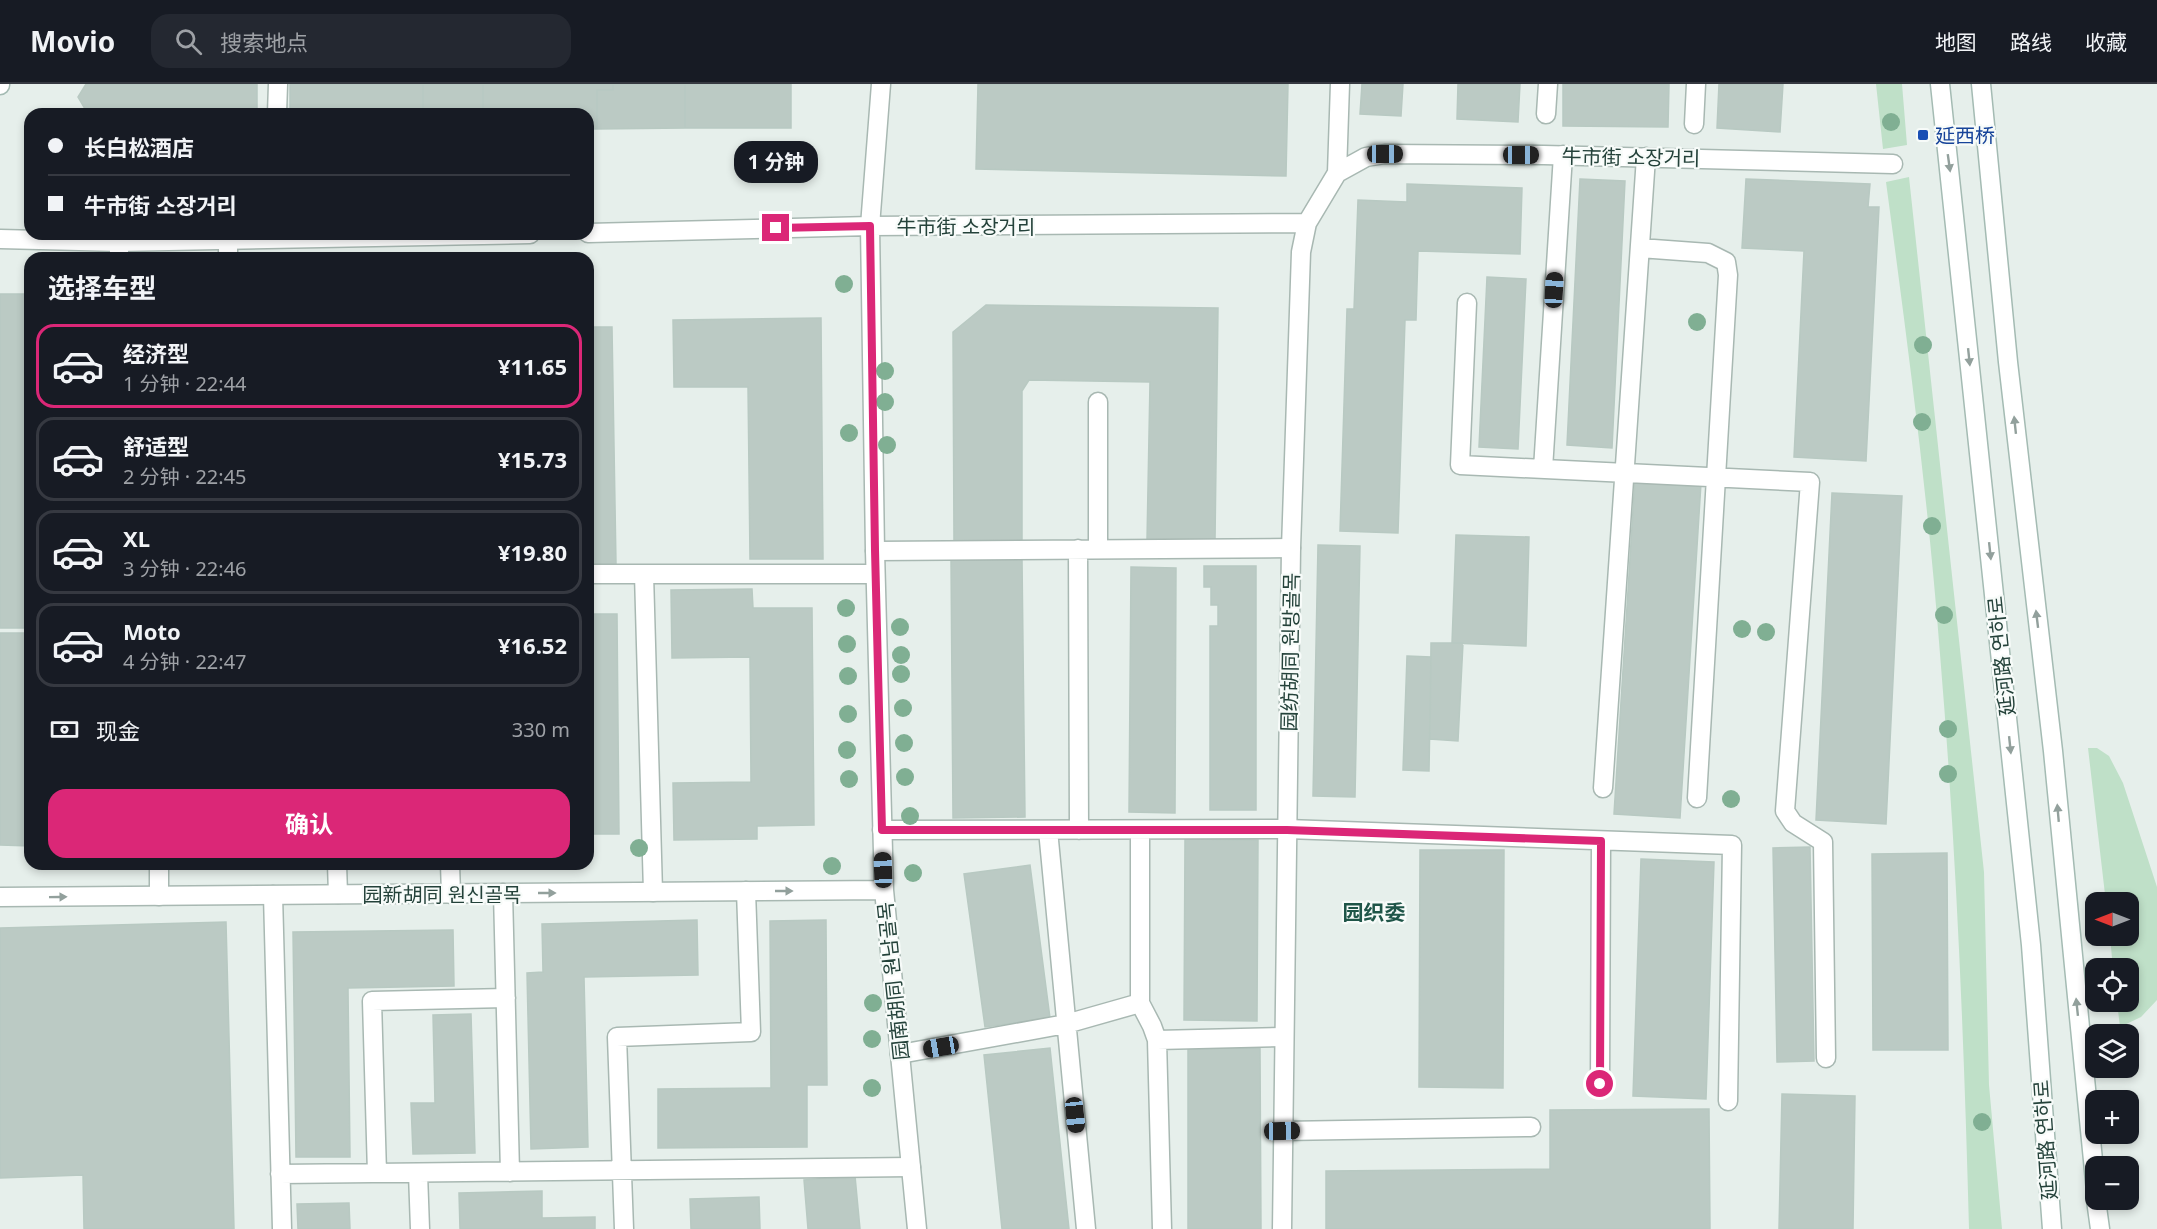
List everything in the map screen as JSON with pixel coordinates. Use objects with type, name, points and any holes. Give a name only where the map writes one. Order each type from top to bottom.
[{"type":"street","points":[[277,108],[278,84]]},
{"type":"street","name":"园南胡同 원남골목","points":[[881,84],[870,226],[875,574],[882,830],[884,890],[916,1229]]},
{"type":"street","name":"园纺胡同 원방골목","points":[[1282,1229],[1291,548],[1301,252],[1307,223],[1337,173],[1340,84]]},
{"type":"street","points":[[1546,114],[1548,84]]},
{"type":"street","points":[[1694,124],[1696,84]]},
{"type":"street","name":"延河路 연하로","points":[[1940,84],[2031,945],[2052,1229]]},
{"type":"street","name":"延河路 연하로","points":[[1981,84],[2009,373],[2054,763],[2093,1156]]},
{"type":"street","name":"牛市街 소장거리","points":[[1337,173],[1366,157],[1385,154],[1563,155],[1893,164]]},
{"type":"street","points":[[1543,469],[1563,155]]},
{"type":"street","points":[[1603,788],[1647,157]]},
{"type":"street","name":"牛市街 소장거리","points":[[594,233],[870,226],[1307,223]]},
{"type":"street","points":[[0,239],[119,250],[228,249],[262,240]]},
{"type":"street","points":[[1640,248],[1708,253],[1726,262],[1728,275],[1697,798]]},
{"type":"street","points":[[1467,303],[1460,465],[1810,482],[1785,811],[1792,823],[1823,842],[1826,1058]]},
{"type":"street","points":[[1098,402],[1098,549]]},
{"type":"street","points":[[875,550],[1291,548]]},
{"type":"street","points":[[1078,549],[1079,830]]},
{"type":"street","points":[[594,574],[875,574]]},
{"type":"street","points":[[644,574],[653,892]]},
{"type":"street","points":[[882,830],[1287,830],[1732,845],[1728,1101]]},
{"type":"street","points":[[1048,830],[1086,1229]]},
{"type":"street","points":[[1140,830],[1140,1003],[1157,1040],[1162,1229]]},
{"type":"street","points":[[1600,1084],[1601,841]]},
{"type":"street","points":[[159,870],[159,896]]},
{"type":"street","points":[[337,870],[338,894]]},
{"type":"street","points":[[450,870],[451,894]]},
{"type":"street","name":"园新胡同 원신골목","points":[[0,897],[884,890]]},
{"type":"street","points":[[624,1229],[617,1037],[752,1032],[746,891]]},
{"type":"street","points":[[503,893],[510,1172]]},
{"type":"street","points":[[273,895],[282,1229]]},
{"type":"street","points":[[377,1173],[372,1001],[506,998]]},
{"type":"street","points":[[900,1054],[1066,1024],[1140,1003]]},
{"type":"street","points":[[1157,1040],[1284,1037]]},
{"type":"street","points":[[1282,1131],[1531,1127]]},
{"type":"street","points":[[280,1174],[911,1167]]},
{"type":"street","points":[[418,1173],[420,1229]]},
{"type":"street","points":[[2098,1210],[2100,1229]]},
{"type":"green space","points":[[1876,84],[1902,84],[1907,145],[1883,149]]},
{"type":"green space","points":[[1909,177],[1984,872],[1989,1085],[2002,1229],[1969,1229],[1959,942],[1940,654],[1923,477],[1886,182]]},
{"type":"green space","points":[[2088,748],[2097,748],[2109,756],[2123,783],[2157,887],[2157,1000],[2141,1017],[2126,1024],[2120,1024],[2118,1012],[2139,1012],[2139,958],[2112,958],[2111,946],[2139,946],[2139,892],[2105,892]]},
{"type":"building","points":[[86,84],[257,84],[257,108],[84,108],[78,97]]},
{"type":"building","points":[[290,84],[423,84],[423,108],[290,108]]},
{"type":"building","points":[[423,84],[483,84],[483,108],[423,108]]},
{"type":"building","points":[[483,84],[613,84],[613,90],[597,90],[597,129],[594,129],[594,108],[483,108]]},
{"type":"building","points":[[613,84],[685,84],[685,128],[597,129],[597,90],[613,90]]},
{"type":"building","points":[[685,84],[791,84],[791,128],[685,128]]},
{"type":"building","points":[[978,84],[1288,84],[1286,176],[976,169]]},
{"type":"building","points":[[1362,84],[1403,84],[1401,116],[1360,114]]},
{"type":"building","points":[[1458,84],[1520,84],[1518,122],[1457,119]]},
{"type":"building","points":[[1563,84],[1669,84],[1668,127],[1563,126]]},
{"type":"building","points":[[1719,84],[1783,84],[1780,132],[1717,128]]},
{"type":"building","points":[[1580,179],[1625,181],[1612,448],[1567,445]]},
{"type":"building","points":[[1746,179],[1870,184],[1868,207],[1879,207],[1866,461],[1794,457],[1804,251],[1742,248]]},
{"type":"building","points":[[1407,184],[1522,188],[1520,254],[1418,251],[1416,320],[1405,320],[1398,533],[1340,531],[1347,309],[1354,309],[1358,200],[1407,202]]},
{"type":"building","points":[[1487,277],[1526,279],[1518,449],[1479,447]]},
{"type":"building","points":[[0,294],[24,294],[24,628],[0,628]]},
{"type":"building","points":[[986,305],[1218,308],[1215,541],[1147,540],[1150,382],[1029,380],[1022,391],[1022,542],[954,542],[953,332]]},
{"type":"building","points":[[821,318],[823,559],[750,559],[748,387],[674,387],[673,320]]},
{"type":"building","points":[[594,327],[612,327],[616,564],[594,564]]},
{"type":"building","points":[[1635,479],[1701,483],[1680,818],[1614,814]]},
{"type":"building","points":[[1832,493],[1902,496],[1886,824],[1816,820]]},
{"type":"building","points":[[1456,535],[1529,537],[1526,646],[1452,643]]},
{"type":"building","points":[[1318,545],[1360,546],[1355,797],[1313,796]]},
{"type":"building","points":[[951,559],[1022,559],[1025,817],[953,818]]},
{"type":"building","points":[[1204,566],[1256,566],[1256,810],[1210,810],[1210,626],[1218,626],[1218,605],[1211,605],[1211,587],[1204,587]]},
{"type":"building","points":[[1131,567],[1176,568],[1175,813],[1129,812]]},
{"type":"building","points":[[752,589],[753,608],[812,608],[814,825],[757,826],[757,839],[674,840],[673,783],[751,782],[750,657],[672,658],[671,590]]},
{"type":"building","points":[[594,614],[617,614],[619,834],[594,834]]},
{"type":"building","points":[[0,633],[24,633],[24,846],[0,845]]},
{"type":"building","points":[[1431,643],[1463,643],[1458,741],[1430,739]]},
{"type":"building","points":[[1407,656],[1431,657],[1429,771],[1403,770]]},
{"type":"building","points":[[1185,839],[1258,840],[1257,1021],[1184,1020]]},
{"type":"building","points":[[1810,847],[1814,1061],[1777,1062],[1773,848]]},
{"type":"building","points":[[1420,850],[1504,850],[1503,1088],[1419,1087]]},
{"type":"building","points":[[1947,853],[1948,1050],[1873,1050],[1872,854]]},
{"type":"building","points":[[1641,859],[1714,862],[1706,1099],[1633,1096]]},
{"type":"building","points":[[1030,865],[1050,1018],[985,1027],[964,874]]},
{"type":"building","points":[[697,920],[698,975],[584,977],[588,1147],[531,1149],[527,973],[543,972],[542,924]]},
{"type":"building","points":[[826,920],[827,1085],[807,1085],[807,1147],[658,1148],[658,1089],[771,1088],[770,921]]},
{"type":"building","points":[[226,922],[234,1229],[84,1229],[83,1175],[0,1178],[0,928]]},
{"type":"building","points":[[453,930],[454,986],[348,988],[350,1157],[296,1157],[293,932]]},
{"type":"building","points":[[471,1014],[475,1153],[413,1154],[411,1103],[435,1103],[433,1015]]},
{"type":"building","points":[[1050,1048],[1069,1229],[1002,1229],[984,1055]]},
{"type":"building","points":[[1188,1048],[1260,1048],[1261,1229],[1188,1229]]},
{"type":"building","points":[[1782,1094],[1855,1096],[1853,1229],[1779,1229]]},
{"type":"building","points":[[1709,1109],[1710,1229],[1326,1229],[1326,1171],[1550,1169],[1550,1110]]},
{"type":"building","points":[[855,1176],[860,1229],[808,1229],[804,1180]]},
{"type":"building","points":[[542,1191],[542,1218],[595,1217],[595,1229],[460,1229],[459,1193]]},
{"type":"building","points":[[759,1197],[760,1229],[691,1229],[690,1199]]},
{"type":"building","points":[[349,1203],[350,1229],[298,1229],[297,1204]]},
{"type":"place","name":"延西桥","points":[[1923,135]]},
{"type":"district","name":"园织委","points":[[1374,912]]},
{"type":"route","points":[[776,228],[870,226],[882,830],[1287,830],[1601,841],[1600,1084]]}]
